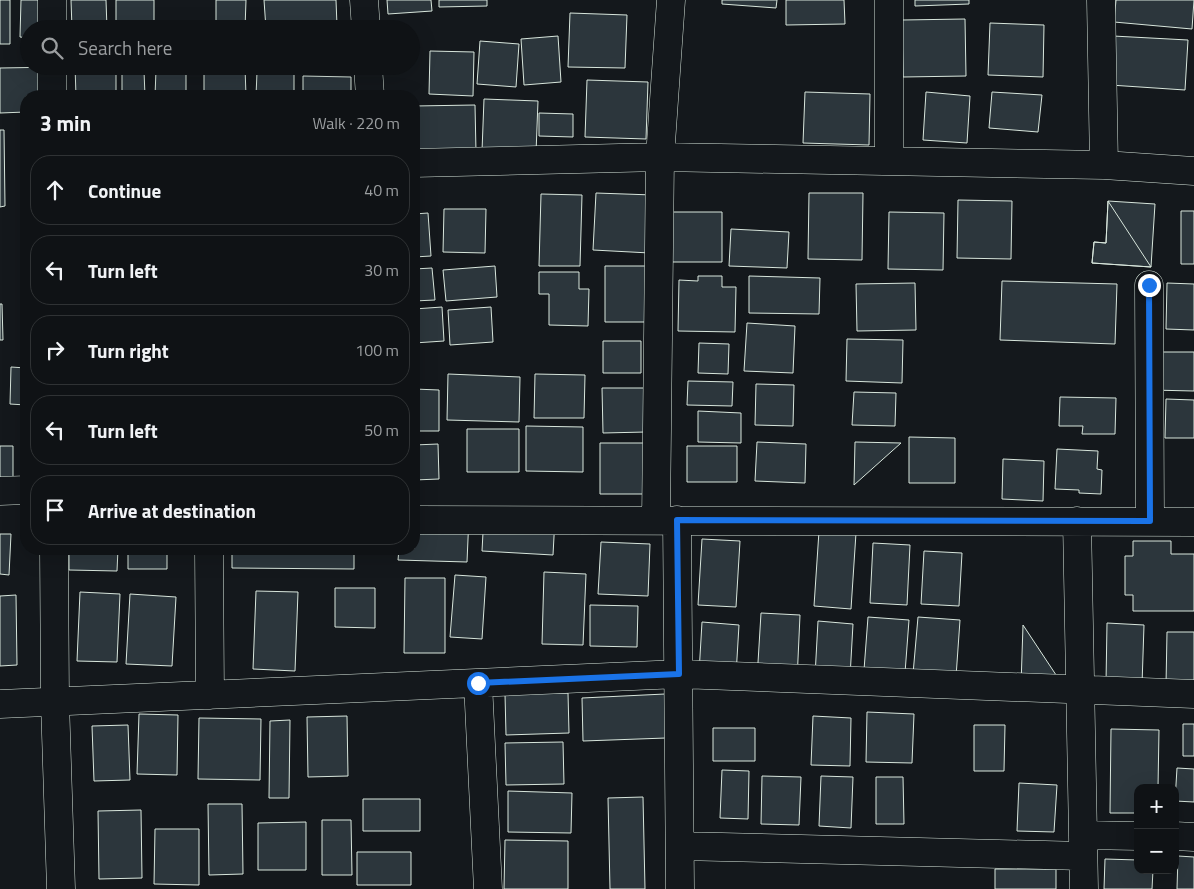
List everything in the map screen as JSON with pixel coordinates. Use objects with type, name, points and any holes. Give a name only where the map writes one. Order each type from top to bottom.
[{"type":"street","points":[[52,0],[52,20]]},
{"type":"street","points":[[364,0],[365,20]]},
{"type":"street","points":[[671,0],[660,157],[666,520],[679,674],[680,889]]},
{"type":"street","points":[[889,0],[889,161]]},
{"type":"street","points":[[1101,0],[1104,165]]},
{"type":"street","points":[[52,75],[52,90]]},
{"type":"street","points":[[369,75],[370,90]]},
{"type":"street","points":[[420,163],[660,157],[1104,165],[1194,171]]},
{"type":"street","points":[[1149,285],[1150,521]]},
{"type":"street","points":[[0,491],[20,490]]},
{"type":"street","points":[[420,520],[1194,522]]},
{"type":"street","points":[[1077,521],[1084,889]]},
{"type":"street","points":[[54,555],[55,702],[61,889]]},
{"type":"street","points":[[209,555],[210,695]]},
{"type":"street","points":[[0,704],[679,674],[1194,694]]},
{"type":"street","points":[[478,683],[488,889]]},
{"type":"street","points":[[1179,836],[1194,837]]},
{"type":"street","points":[[680,846],[1083,845],[1134,837]]},
{"type":"building","points":[[0,0],[10,0],[10,44],[0,44]]},
{"type":"building","points":[[21,0],[62,0],[61,20],[20,20]]},
{"type":"building","points":[[71,0],[106,0],[107,20],[72,20]]},
{"type":"building","points":[[116,0],[154,0],[154,20],[116,20]]},
{"type":"building","points":[[216,0],[246,0],[245,20],[216,20]]},
{"type":"building","points":[[264,0],[336,0],[337,20],[265,20]]},
{"type":"building","points":[[387,0],[431,0],[432,11],[388,14]]},
{"type":"building","points":[[439,0],[487,0],[487,6],[439,7]]},
{"type":"building","points":[[722,0],[777,0],[776,8],[722,4]]},
{"type":"building","points":[[786,0],[844,0],[845,24],[786,25]]},
{"type":"building","points":[[915,0],[969,0],[969,4],[915,6]]},
{"type":"building","points":[[1116,0],[1194,0],[1192,29],[1114,22]]},
{"type":"building","points":[[570,13],[627,15],[625,68],[568,67]]},
{"type":"building","points":[[965,19],[966,76],[903,77],[902,20]]},
{"type":"building","points":[[990,23],[1044,25],[1043,77],[988,75]]},
{"type":"building","points":[[558,36],[561,82],[524,85],[521,39]]},
{"type":"building","points":[[1113,36],[1188,40],[1185,90],[1110,85]]},
{"type":"building","points":[[480,41],[519,44],[516,87],[477,84]]},
{"type":"building","points":[[430,51],[474,52],[473,96],[429,94]]},
{"type":"building","points":[[0,68],[20,68],[20,75],[58,75],[59,90],[20,90],[20,112],[0,113]]},
{"type":"building","points":[[75,75],[116,75],[116,90],[76,90]]},
{"type":"building","points":[[122,75],[144,75],[145,90],[122,90]]},
{"type":"building","points":[[156,75],[186,75],[186,90],[155,90]]},
{"type":"building","points":[[204,75],[245,75],[246,90],[204,90]]},
{"type":"building","points":[[257,75],[294,75],[294,90],[256,90]]},
{"type":"building","points":[[303,76],[351,77],[351,90],[303,90]]},
{"type":"building","points":[[587,80],[648,82],[646,139],[585,137]]},
{"type":"building","points":[[805,92],[870,94],[869,145],[803,143]]},
{"type":"building","points":[[926,92],[970,96],[967,143],[923,140]]},
{"type":"building","points":[[992,92],[1042,95],[1038,132],[989,128]]},
{"type":"building","points":[[484,99],[538,101],[536,153],[482,151]]},
{"type":"building","points":[[475,105],[476,152],[420,152],[420,106]]},
{"type":"building","points":[[539,113],[573,114],[573,137],[539,136]]},
{"type":"building","points":[[0,130],[4,130],[5,206],[0,207]]},
{"type":"building","points":[[596,193],[653,195],[650,253],[593,250]]},
{"type":"building","points":[[809,193],[863,193],[862,260],[808,259]]},
{"type":"building","points":[[541,194],[582,195],[580,266],[539,266]]},
{"type":"building","points":[[958,200],[1012,201],[1011,259],[957,258]]},
{"type":"building","points":[[1108,201],[1151,267],[1092,263],[1094,242],[1106,243]]},
{"type":"building","points":[[1108,201],[1155,204],[1151,267],[1092,263],[1094,242],[1106,243]]},
{"type":"building","points":[[444,209],[486,209],[485,253],[443,252]]},
{"type":"building","points":[[1181,211],[1194,211],[1194,264],[1181,264]]},
{"type":"building","points":[[658,212],[722,212],[722,262],[657,262]]},
{"type":"building","points":[[889,212],[944,213],[943,270],[888,269]]},
{"type":"building","points":[[428,213],[431,256],[420,257],[420,214]]},
{"type":"building","points":[[731,229],[789,232],[787,268],[729,266]]},
{"type":"building","points":[[495,266],[497,297],[446,301],[443,270]]},
{"type":"building","points":[[605,266],[661,266],[661,322],[605,322]]},
{"type":"building","points":[[432,268],[435,300],[420,301],[420,269]]},
{"type":"building","points":[[539,272],[579,272],[579,289],[589,289],[588,326],[549,325],[549,294],[539,294]]},
{"type":"building","points":[[698,276],[722,276],[722,287],[736,287],[735,332],[678,331],[679,280],[698,281]]},
{"type":"building","points":[[749,276],[820,278],[819,314],[749,313]]},
{"type":"building","points":[[1002,281],[1117,284],[1115,344],[1000,340]]},
{"type":"building","points":[[915,283],[916,330],[857,331],[856,284]]},
{"type":"building","points":[[1167,283],[1194,284],[1194,330],[1166,329]]},
{"type":"building","points":[[0,304],[2,304],[3,340],[0,340]]},
{"type":"building","points":[[442,307],[444,341],[420,343],[420,309]]},
{"type":"building","points":[[491,307],[493,342],[450,345],[448,310]]},
{"type":"building","points":[[747,323],[795,326],[793,373],[744,371]]},
{"type":"building","points":[[847,339],[903,340],[902,383],[846,381]]},
{"type":"building","points":[[603,341],[641,341],[641,373],[603,373]]},
{"type":"building","points":[[699,343],[729,344],[728,374],[698,373]]},
{"type":"building","points":[[1150,352],[1194,352],[1194,391],[1150,390]]},
{"type":"building","points":[[11,367],[20,368],[20,405],[10,404]]},
{"type":"building","points":[[448,374],[520,377],[519,422],[447,420]]},
{"type":"building","points":[[535,374],[585,375],[584,418],[534,418]]},
{"type":"building","points":[[688,381],[733,382],[732,406],[687,405]]},
{"type":"building","points":[[756,384],[794,385],[793,426],[755,425]]},
{"type":"building","points":[[602,388],[645,388],[646,432],[603,433]]},
{"type":"building","points":[[420,389],[439,390],[439,431],[420,431]]},
{"type":"building","points":[[854,392],[896,393],[895,426],[852,425]]},
{"type":"building","points":[[1060,397],[1116,398],[1115,434],[1082,434],[1083,426],[1059,426]]},
{"type":"building","points":[[1166,399],[1194,400],[1194,438],[1165,438]]},
{"type":"building","points":[[698,411],[741,413],[741,443],[698,442]]},
{"type":"building","points":[[526,426],[583,427],[583,472],[526,471]]},
{"type":"building","points":[[467,429],[519,429],[519,472],[467,472]]},
{"type":"building","points":[[909,437],[955,438],[955,483],[909,483]]},
{"type":"building","points":[[757,442],[806,444],[805,483],[755,481]]},
{"type":"building","points":[[855,442],[901,443],[854,485]]},
{"type":"building","points":[[600,443],[647,443],[646,494],[600,494]]},
{"type":"building","points":[[438,444],[439,479],[420,480],[420,445]]},
{"type":"building","points":[[0,446],[13,446],[13,486],[0,486]]},
{"type":"building","points":[[687,446],[737,446],[737,482],[687,482]]},
{"type":"building","points":[[1057,449],[1098,451],[1097,469],[1102,470],[1101,494],[1079,493],[1079,490],[1055,489]]},
{"type":"building","points":[[1003,459],[1044,461],[1043,501],[1002,499]]},
{"type":"building","points":[[420,514],[469,516],[467,562],[398,560],[398,555],[420,555]]},
{"type":"building","points":[[484,514],[555,518],[553,555],[482,551]]},
{"type":"building","points":[[819,531],[856,533],[851,609],[814,606]]},
{"type":"building","points":[[0,534],[11,534],[9,575],[0,574]]},
{"type":"building","points":[[702,539],[740,541],[736,607],[698,605]]},
{"type":"building","points":[[1133,541],[1171,541],[1171,554],[1194,554],[1194,611],[1133,611],[1133,595],[1125,595],[1125,556],[1133,556]]},
{"type":"building","points":[[601,542],[650,544],[648,596],[598,594]]},
{"type":"building","points":[[873,543],[910,545],[907,605],[870,603]]},
{"type":"building","points":[[924,551],[962,553],[959,606],[921,604]]},
{"type":"building","points":[[69,555],[118,555],[117,571],[69,570]]},
{"type":"building","points":[[128,555],[167,555],[167,569],[128,569]]},
{"type":"building","points":[[232,555],[354,555],[354,569],[232,568]]},
{"type":"building","points":[[544,572],[586,574],[583,645],[542,644]]},
{"type":"building","points":[[455,575],[486,577],[482,639],[450,637]]},
{"type":"building","points":[[405,578],[445,578],[445,653],[404,653]]},
{"type":"building","points":[[335,588],[375,588],[375,628],[335,627]]},
{"type":"building","points":[[256,591],[298,592],[295,671],[253,669]]},
{"type":"building","points":[[80,592],[120,594],[117,662],[77,661]]},
{"type":"building","points":[[130,594],[176,597],[172,666],[126,664]]},
{"type":"building","points":[[16,595],[17,665],[0,666],[0,596]]},
{"type":"building","points":[[590,605],[638,606],[637,647],[590,646]]},
{"type":"building","points":[[761,613],[800,615],[797,681],[757,679]]},
{"type":"building","points":[[868,617],[909,620],[905,673],[864,670]]},
{"type":"building","points":[[918,617],[960,620],[956,677],[913,674]]},
{"type":"building","points":[[818,621],[853,624],[850,677],[815,676]]},
{"type":"building","points":[[702,622],[739,625],[736,675],[699,673]]},
{"type":"building","points":[[1107,623],[1144,625],[1142,685],[1106,683]]},
{"type":"building","points":[[1023,625],[1064,687],[1021,685]]},
{"type":"building","points":[[1167,632],[1194,632],[1194,686],[1166,685]]},
{"type":"building","points":[[568,693],[569,733],[506,735],[505,694]]},
{"type":"building","points":[[665,694],[666,738],[583,741],[582,698]]},
{"type":"building","points":[[867,712],[914,714],[912,763],[866,762]]},
{"type":"building","points":[[139,714],[178,715],[177,775],[137,774]]},
{"type":"building","points":[[347,716],[348,776],[308,777],[307,717]]},
{"type":"building","points":[[813,716],[851,718],[850,766],[811,765]]},
{"type":"building","points":[[199,718],[261,719],[260,780],[198,779]]},
{"type":"building","points":[[290,720],[289,798],[269,798],[270,721]]},
{"type":"building","points":[[1183,724],[1194,724],[1194,756],[1183,756]]},
{"type":"building","points":[[128,725],[130,780],[94,781],[92,726]]},
{"type":"building","points":[[974,725],[1005,725],[1004,771],[974,771]]},
{"type":"building","points":[[713,728],[755,728],[755,761],[713,761]]},
{"type":"building","points":[[1111,729],[1159,730],[1158,784],[1134,784],[1134,813],[1110,813]]},
{"type":"building","points":[[563,742],[564,784],[506,785],[505,743]]},
{"type":"building","points":[[1177,768],[1194,769],[1194,802],[1179,801],[1179,784],[1176,784]]},
{"type":"building","points":[[722,770],[749,771],[748,819],[720,818]]},
{"type":"building","points":[[762,776],[801,777],[799,825],[761,824]]},
{"type":"building","points":[[821,776],[853,777],[851,828],[819,826]]},
{"type":"building","points":[[876,777],[903,777],[904,824],[876,824]]},
{"type":"building","points":[[1019,783],[1057,785],[1054,832],[1017,831]]},
{"type":"building","points":[[508,791],[572,793],[571,833],[508,832]]},
{"type":"building","points":[[643,797],[645,889],[610,889],[608,798]]},
{"type":"building","points":[[363,799],[420,799],[420,831],[363,831]]},
{"type":"building","points":[[208,804],[242,804],[243,874],[209,875]]},
{"type":"building","points":[[141,810],[142,878],[99,879],[98,811]]},
{"type":"building","points":[[322,820],[351,820],[352,875],[322,875]]},
{"type":"building","points":[[306,822],[306,870],[258,870],[258,823]]},
{"type":"building","points":[[155,829],[199,829],[199,885],[154,884]]},
{"type":"building","points":[[505,840],[568,841],[568,889],[504,889]]},
{"type":"building","points":[[357,852],[411,852],[411,885],[357,885]]},
{"type":"building","points":[[1179,856],[1194,857],[1194,889],[1177,889]]},
{"type":"building","points":[[1105,859],[1134,860],[1134,874],[1153,874],[1152,889],[1104,889]]},
{"type":"building","points":[[995,869],[1056,869],[1056,889],[995,889]]},
{"type":"route","points":[[478,683],[679,674],[677,520],[1150,521],[1149,285]]}]
